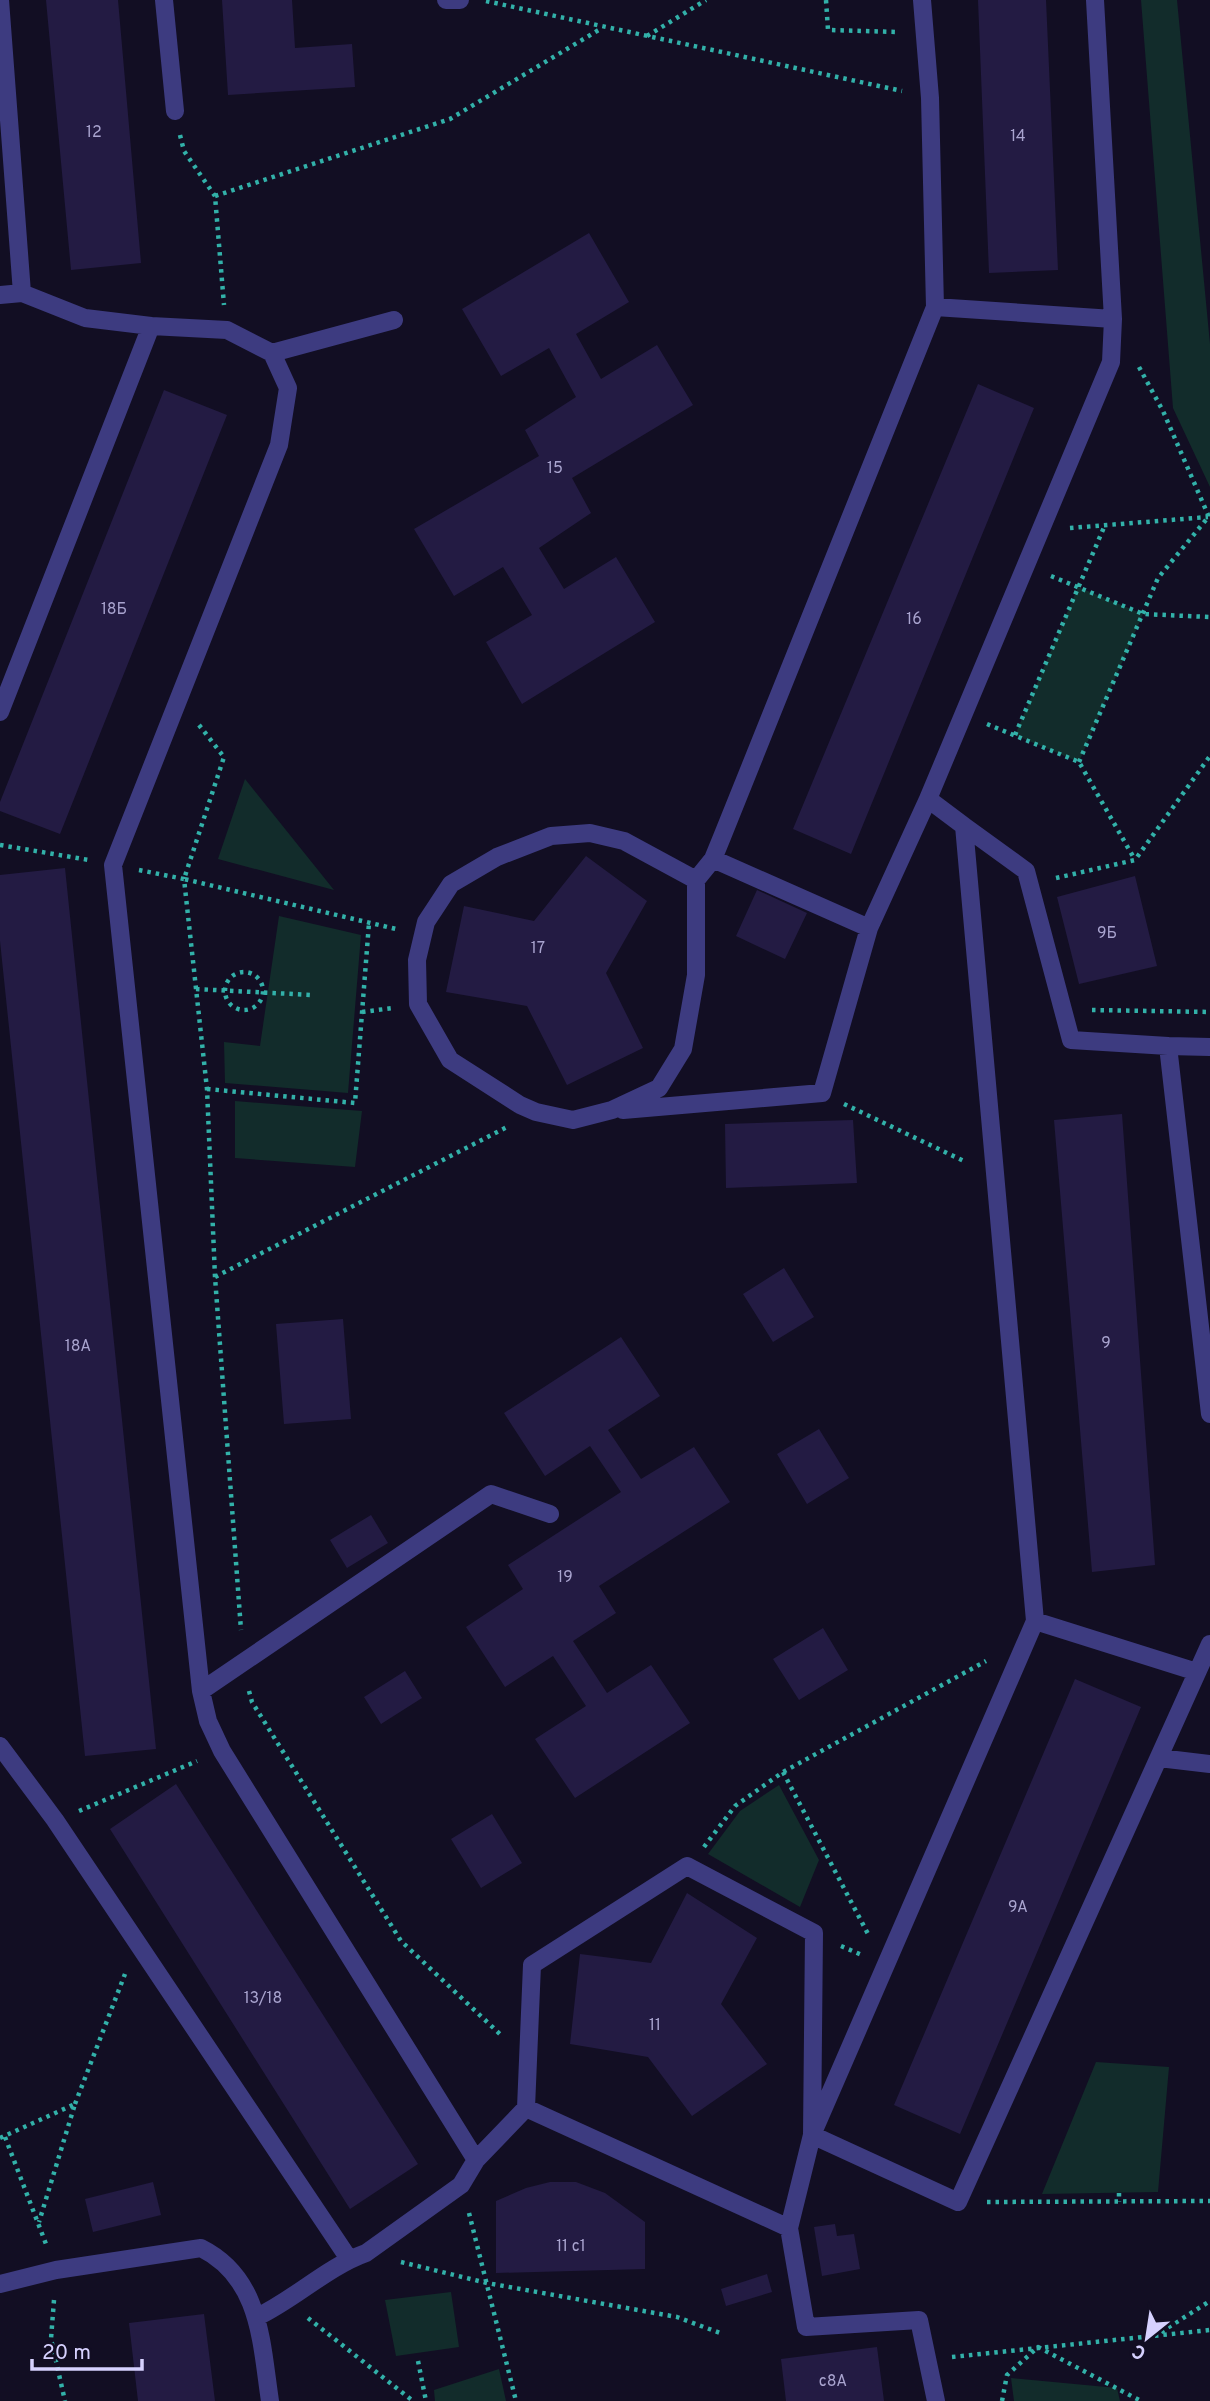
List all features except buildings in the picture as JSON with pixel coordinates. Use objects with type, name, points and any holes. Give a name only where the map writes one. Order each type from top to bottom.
[{"type":"lane","points":[[1,0],[22,293]]},
{"type":"lane","points":[[164,0],[175,111]]},
{"type":"lane","points":[[446,0],[460,0]]},
{"type":"lane","points":[[612,1110],[659,1088],[682,1049],[696,975],[696,880],[713,859],[935,307],[930,97],[922,0]]},
{"type":"lane","points":[[696,880],[624,841],[590,833],[551,836],[497,857],[451,884],[426,922],[417,960],[418,1004],[450,1060],[536,1112],[573,1120],[612,1110],[822,1093],[869,928],[928,799],[1111,362],[1113,319],[1095,0]]},
{"type":"lane","points":[[0,295],[22,293],[85,318],[152,326],[227,330],[272,353],[288,388],[279,445],[113,864],[201,1690],[208,1721],[222,1751],[476,2160]]},
{"type":"lane","points":[[935,307],[1113,319]]},
{"type":"lane","points":[[272,353],[394,320]]},
{"type":"lane","points":[[0,712],[152,326]]},
{"type":"lane","points":[[928,799],[1026,871],[1071,1040],[1210,1047]]},
{"type":"lane","points":[[936,2401],[919,2320],[806,2327],[789,2228],[812,2135],[1035,1621],[964,826]]},
{"type":"lane","points":[[713,859],[869,928]]},
{"type":"lane","points":[[1168,1046],[1210,1414]]},
{"type":"lane","points":[[201,1690],[244,1664],[491,1494],[550,1514]]},
{"type":"lane","points":[[1035,1621],[1197,1672]]},
{"type":"lane","points":[[812,2135],[958,2202],[1210,1644]]},
{"type":"lane","points":[[0,1746],[55,1820],[349,2259]]},
{"type":"lane","points":[[1159,1758],[1210,1764]]},
{"type":"lane","points":[[257,2318],[288,2302],[349,2259],[366,2253],[461,2185],[476,2160],[526,2108],[532,1965],[687,1866],[814,1933],[812,2135]]},
{"type":"lane","points":[[526,2108],[789,2228]]},
{"type":"lane","points":[[0,2284],[56,2270],[201,2248],[219,2257],[237,2273],[257,2318],[270,2401]]},
{"type":"path","points":[[481,0],[930,97]]},
{"type":"path","points":[[647,37],[706,0]]},
{"type":"path","points":[[826,0],[828,30],[925,33]]},
{"type":"path","points":[[215,196],[450,119],[603,28]]},
{"type":"path","points":[[175,111],[184,151],[215,196],[227,330]]},
{"type":"path","points":[[1138,365],[1163,411],[1209,516]]},
{"type":"path","points":[[1040,530],[1209,516]]},
{"type":"path","points":[[1079,762],[1158,578],[1209,516]]},
{"type":"path","points":[[1015,735],[1105,525]]},
{"type":"path","points":[[1025,565],[1143,614],[1210,617]]},
{"type":"path","points":[[178,699],[224,757],[184,879],[206,1089],[215,1277],[244,1664],[252,1702],[401,1941],[528,2061]]},
{"type":"path","points":[[963,714],[1079,762],[1135,860]]},
{"type":"path","points":[[1030,884],[1135,860],[1210,756]]},
{"type":"path","points":[[0,845],[184,879],[422,936]]},
{"type":"path","points":[[206,1089],[355,1103],[369,923]]},
{"type":"path","points":[[242,972],[258,976],[265,991],[261,1005],[242,1011],[229,1004],[224,991],[228,977],[242,972]]},
{"type":"path","points":[[196,989],[311,995]]},
{"type":"path","points":[[1063,1009],[1210,1012]]},
{"type":"path","points":[[822,1093],[995,1176]]},
{"type":"path","points":[[215,1277],[536,1112]]},
{"type":"path","points":[[687,1866],[735,1806],[783,1772],[1027,1639]]},
{"type":"path","points":[[55,1820],[222,1751]]},
{"type":"path","points":[[783,1772],[885,1966]]},
{"type":"path","points":[[814,1933],[885,1966]]},
{"type":"path","points":[[38,2223],[75,2104],[137,1942]]},
{"type":"path","points":[[0,2138],[75,2104]]},
{"type":"path","points":[[461,2185],[516,2401]]},
{"type":"path","points":[[1119,2193],[1119,2202]]},
{"type":"path","points":[[958,2202],[1210,2202]]},
{"type":"path","points":[[366,2253],[488,2283],[677,2317],[720,2333]]},
{"type":"path","points":[[1160,2333],[1210,2301]]},
{"type":"path","points":[[288,2302],[413,2401]]},
{"type":"path","points":[[927,2360],[1160,2333],[1210,2330]]},
{"type":"path","points":[[1002,2401],[1007,2375],[1038,2347]]},
{"type":"path","points":[[1038,2347],[1141,2401]]},
{"type":"path","points":[[418,2361],[426,2401]]},
{"type":"green space","points":[[1141,0],[1177,0],[1210,344],[1210,487],[1173,408]]},
{"type":"green space","points":[[1078,587],[1143,614],[1079,762],[1015,735]]},
{"type":"green space","points":[[245,779],[334,890],[218,859]]},
{"type":"green space","points":[[279,916],[361,935],[348,1093],[225,1083],[224,1042],[260,1046]]},
{"type":"green space","points":[[235,1101],[362,1111],[355,1167],[235,1158]]},
{"type":"green space","points":[[779,1785],[819,1860],[800,1907],[708,1854],[740,1811]]},
{"type":"green space","points":[[1096,2062],[1169,2067],[1158,2192],[1042,2194]]},
{"type":"green space","points":[[451,2292],[459,2347],[396,2356],[385,2300]]},
{"type":"green space","points":[[499,2369],[506,2401],[435,2401],[434,2390]]},
{"type":"green space","points":[[1011,2378],[1117,2388],[1120,2401],[1014,2401]]}]
